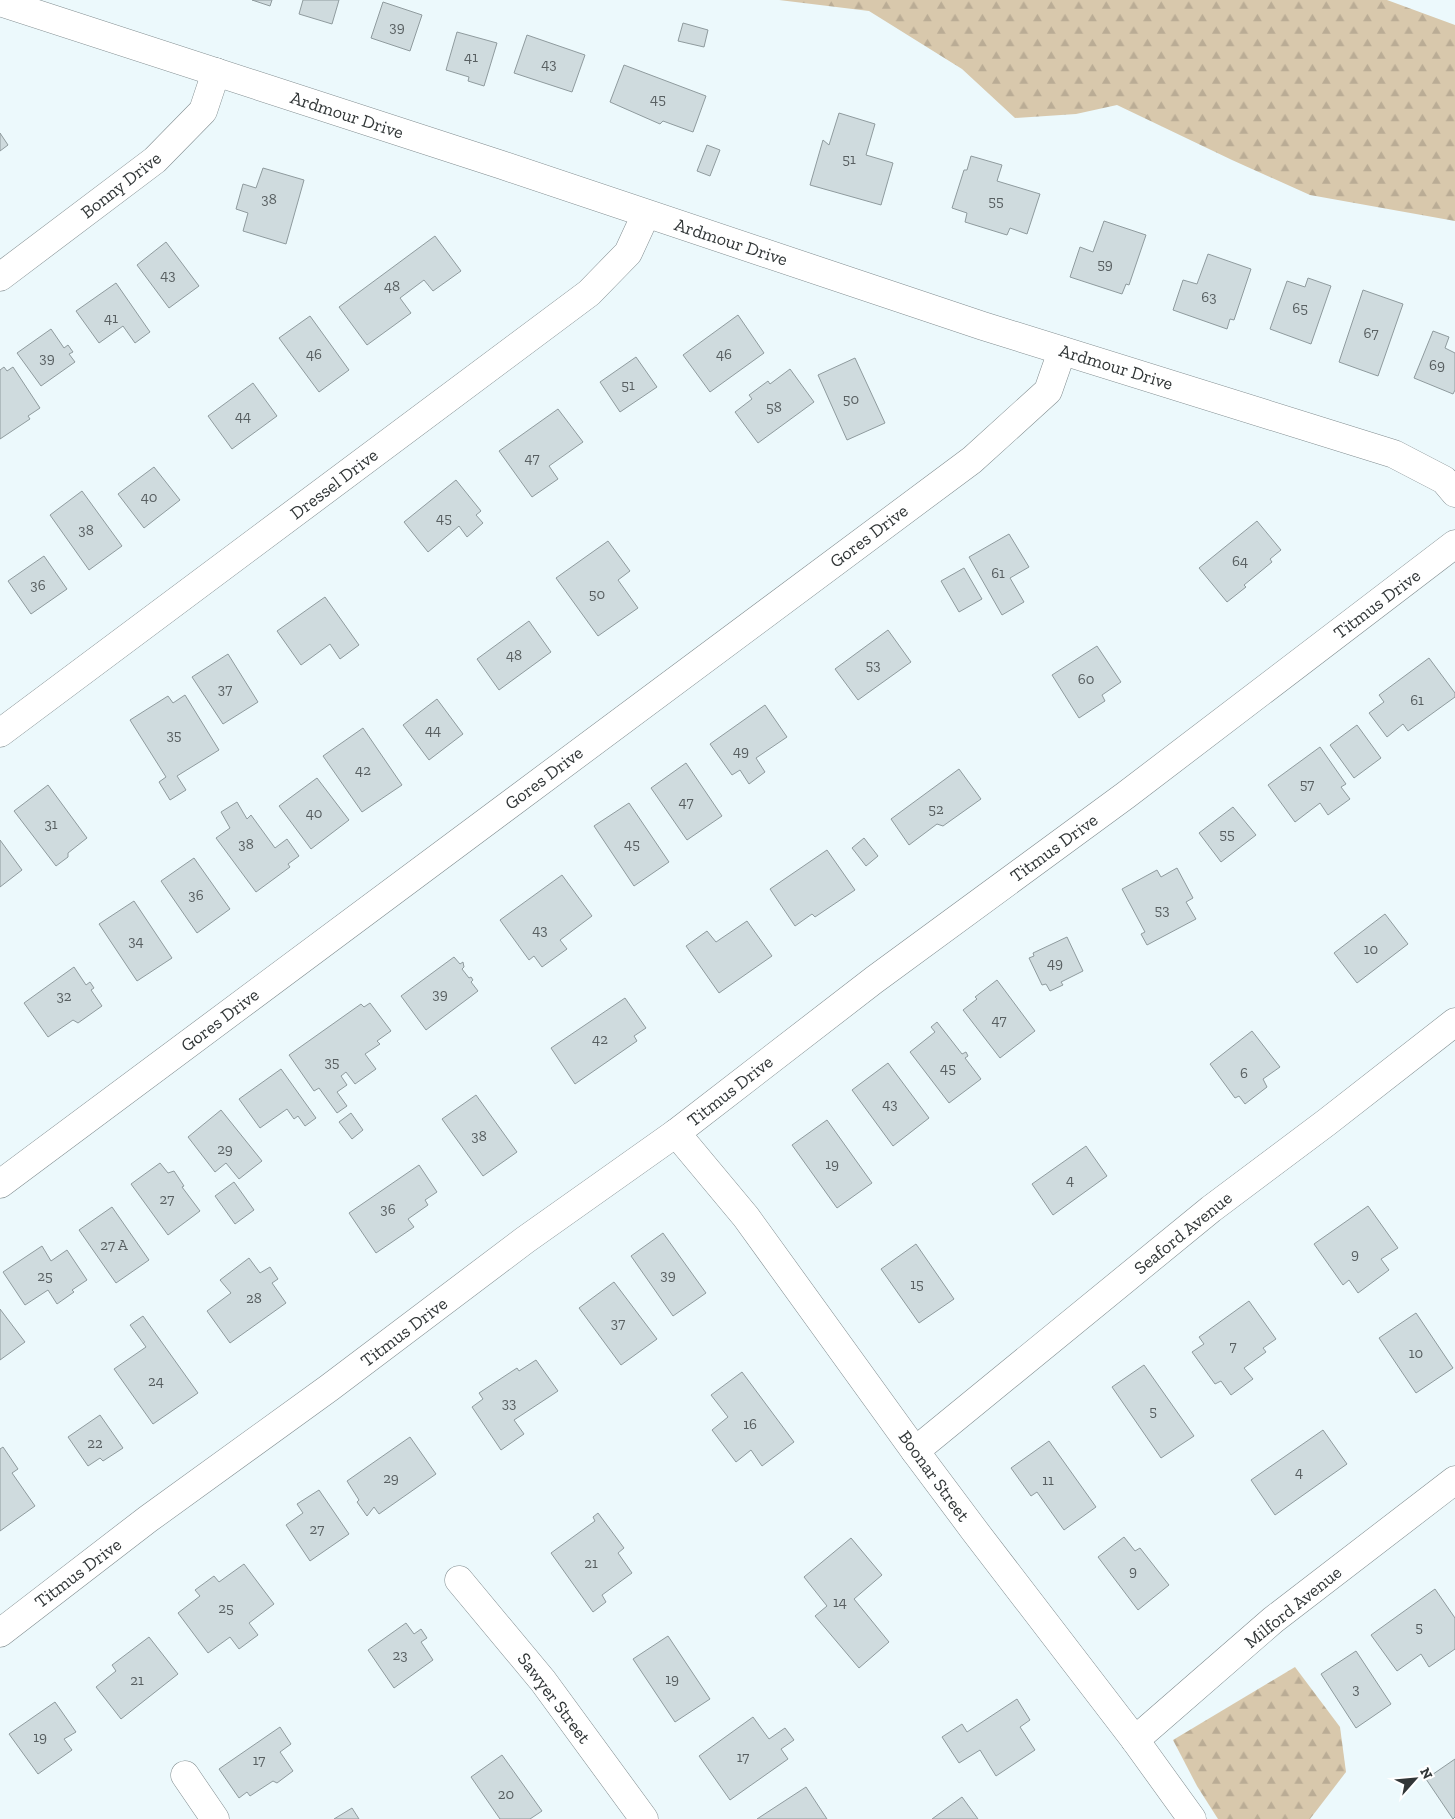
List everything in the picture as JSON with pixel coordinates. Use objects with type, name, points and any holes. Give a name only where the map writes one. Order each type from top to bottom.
[{"type":"street","name":"Ardmour Drive","points":[[0,2],[502,165],[983,326],[1394,454],[1444,480],[1455,493]]},
{"type":"street","name":"Bonny Drive","points":[[0,277],[155,160],[203,111],[216,72]]},
{"type":"street","name":"Dressel Drive","points":[[0,733],[589,293],[628,253],[646,214]]},
{"type":"street","name":"Gores Drive","points":[[0,1184],[972,460],[1048,391],[1062,351]]},
{"type":"street","name":"Titmus Drive","points":[[0,1632],[148,1519],[322,1394],[525,1240],[676,1133],[874,980],[1134,789],[1455,544]]},
{"type":"street","name":"Seaford Avenue","points":[[915,1451],[1211,1209],[1327,1122],[1455,1022]]},
{"type":"street","name":"Boonar Street","points":[[676,1133],[746,1217],[915,1451],[1135,1740],[1192,1819]]},
{"type":"street","name":"Milford Avenue","points":[[1135,1740],[1274,1620],[1455,1480]]},
{"type":"street","name":"Sawyer Street","points":[[459,1580],[544,1681],[644,1819]]},
{"type":"street","points":[[185,1775],[215,1819]]},
{"type":"green space","points":[[779,0],[1387,0],[1455,25],[1455,221],[1310,195],[1117,105],[1076,114],[1015,118],[962,69],[869,11]]},
{"type":"green space","points":[[1295,1667],[1340,1727],[1346,1772],[1310,1819],[1218,1819],[1197,1786],[1173,1740]]},
{"type":"building","points":[[252,0],[272,0],[270,6]]},
{"type":"building","points":[[303,0],[339,0],[332,24],[299,14]]},
{"type":"building","points":[[383,2],[422,15],[410,51],[371,38]]},
{"type":"building","points":[[683,23],[708,30],[704,47],[678,41]]},
{"type":"building","points":[[457,32],[497,43],[484,86],[468,81],[469,77],[446,70]]},
{"type":"building","points":[[527,35],[585,55],[572,92],[514,73]]},
{"type":"building","points":[[624,65],[706,96],[693,132],[663,121],[660,124],[610,102]]},
{"type":"building","points":[[839,113],[875,124],[866,155],[893,163],[881,205],[810,185],[823,140],[829,145]]},
{"type":"building","points":[[0,133],[8,145],[0,151]]},
{"type":"building","points":[[707,145],[720,150],[710,176],[697,171]]},
{"type":"building","points":[[971,156],[1002,165],[997,181],[1040,194],[1027,234],[1010,228],[1007,235],[965,222],[967,213],[952,208],[964,170],[967,170]]},
{"type":"building","points":[[263,168],[304,180],[286,244],[243,231],[248,213],[236,209],[243,184],[256,188]]},
{"type":"building","points":[[1104,221],[1146,235],[1129,285],[1126,284],[1122,294],[1070,277],[1080,247],[1093,252]]},
{"type":"building","points":[[435,236],[461,271],[433,291],[424,280],[400,298],[411,313],[367,345],[339,307]]},
{"type":"building","points":[[166,242],[199,286],[169,308],[137,265]]},
{"type":"building","points":[[1208,254],[1251,269],[1234,320],[1230,319],[1227,329],[1173,310],[1183,280],[1197,284]]},
{"type":"building","points":[[1308,278],[1331,286],[1311,344],[1270,329],[1287,281],[1305,287]]},
{"type":"building","points":[[116,283],[150,332],[135,343],[123,326],[99,343],[76,311]]},
{"type":"building","points":[[1363,290],[1403,304],[1378,376],[1339,362]]},
{"type":"building","points":[[738,315],[764,353],[710,392],[683,355]]},
{"type":"building","points":[[310,316],[349,370],[319,392],[279,338]]},
{"type":"building","points":[[51,329],[64,348],[68,345],[73,352],[69,354],[75,362],[41,386],[17,353]]},
{"type":"building","points":[[1433,331],[1449,337],[1445,348],[1455,353],[1455,390],[1453,394],[1414,378]]},
{"type":"building","points":[[636,357],[657,387],[620,412],[600,382]]},
{"type":"building","points":[[855,358],[885,423],[847,440],[818,375]]},
{"type":"building","points":[[4,367],[7,371],[13,367],[40,408],[28,416],[30,419],[0,439],[0,370]]},
{"type":"building","points":[[790,369],[814,402],[758,443],[735,412],[752,399],[749,395],[768,381],[770,384]]},
{"type":"building","points":[[253,383],[277,416],[232,449],[208,416]]},
{"type":"building","points":[[558,409],[583,442],[549,466],[558,479],[532,497],[499,451]]},
{"type":"building","points":[[154,467],[180,500],[144,528],[118,494]]},
{"type":"building","points":[[456,480],[481,511],[476,515],[483,523],[467,537],[459,526],[428,552],[404,522]]},
{"type":"building","points":[[82,491],[122,546],[89,570],[50,515]]},
{"type":"building","points":[[1257,521],[1281,550],[1270,559],[1272,562],[1227,602],[1199,568]]},
{"type":"building","points":[[1009,534],[1029,567],[1010,578],[1024,602],[1002,615],[969,557]]},
{"type":"building","points":[[608,541],[630,571],[618,580],[638,608],[598,636],[556,578]]},
{"type":"building","points":[[44,556],[67,589],[31,614],[8,581]]},
{"type":"building","points":[[964,568],[982,599],[959,612],[941,581]]},
{"type":"building","points":[[325,597],[359,645],[340,659],[330,644],[301,665],[277,631]]},
{"type":"building","points":[[529,621],[551,652],[499,690],[477,659]]},
{"type":"building","points":[[888,630],[911,662],[858,700],[835,669]]},
{"type":"building","points":[[1097,646],[1121,682],[1102,695],[1105,701],[1079,718],[1052,675]]},
{"type":"building","points":[[228,654],[258,702],[223,724],[192,677]]},
{"type":"building","points":[[1429,658],[1455,693],[1455,697],[1408,731],[1403,724],[1387,737],[1369,713],[1384,702],[1379,695]]},
{"type":"building","points":[[185,695],[219,750],[177,776],[186,790],[170,800],[159,782],[166,777],[130,720],[168,696],[173,703]]},
{"type":"building","points":[[437,699],[463,734],[429,760],[403,725]]},
{"type":"building","points":[[765,705],[787,737],[756,758],[765,772],[749,784],[740,770],[732,775],[710,744]]},
{"type":"building","points":[[1357,725],[1381,758],[1354,778],[1330,745]]},
{"type":"building","points":[[363,728],[402,785],[362,812],[323,756]]},
{"type":"building","points":[[1320,747],[1346,784],[1341,787],[1350,799],[1328,815],[1320,803],[1295,822],[1268,785]]},
{"type":"building","points":[[686,763],[722,816],[687,840],[651,788]]},
{"type":"building","points":[[959,769],[981,799],[943,826],[937,824],[909,845],[891,819]]},
{"type":"building","points":[[317,778],[349,820],[311,849],[279,806]]},
{"type":"building","points":[[48,785],[87,838],[68,853],[68,857],[56,866],[14,811]]},
{"type":"building","points":[[237,802],[247,819],[251,815],[275,848],[287,839],[299,856],[288,864],[290,867],[256,892],[216,838],[230,828],[221,812]]},
{"type":"building","points":[[629,803],[669,862],[634,886],[594,826]]},
{"type":"building","points":[[1233,807],[1256,835],[1221,862],[1199,833]]},
{"type":"building","points":[[864,838],[878,856],[866,866],[852,848]]},
{"type":"building","points":[[0,840],[22,870],[0,887]]},
{"type":"building","points":[[827,850],[855,890],[815,917],[812,914],[795,926],[770,889]]},
{"type":"building","points":[[194,858],[230,909],[197,933],[161,881]]},
{"type":"building","points":[[1177,868],[1193,898],[1186,902],[1196,919],[1147,945],[1141,934],[1145,932],[1122,889],[1157,870],[1161,877]]},
{"type":"building","points":[[562,875],[592,916],[560,940],[567,949],[542,967],[534,956],[529,960],[500,920]]},
{"type":"building","points":[[134,901],[172,958],[137,981],[99,924]]},
{"type":"building","points":[[1385,914],[1408,944],[1357,983],[1334,953]]},
{"type":"building","points":[[747,921],[772,956],[719,993],[686,946],[707,931],[716,942]]},
{"type":"building","points":[[1067,937],[1083,971],[1061,982],[1063,985],[1050,991],[1046,984],[1042,985],[1029,958],[1034,956],[1033,953]]},
{"type":"building","points":[[454,957],[460,964],[463,962],[464,967],[462,969],[469,978],[471,977],[473,980],[471,982],[478,991],[426,1030],[401,996]]},
{"type":"building","points":[[74,967],[86,985],[90,982],[94,988],[91,990],[102,1006],[78,1023],[73,1020],[48,1037],[24,1003]]},
{"type":"building","points":[[997,980],[1035,1031],[1000,1058],[963,1010],[977,999],[975,997]]},
{"type":"building","points":[[625,998],[646,1028],[634,1036],[637,1041],[575,1084],[551,1048]]},
{"type":"building","points":[[370,1003],[391,1031],[377,1041],[380,1044],[365,1054],[376,1069],[355,1084],[346,1072],[341,1076],[347,1085],[337,1092],[347,1106],[337,1113],[319,1088],[314,1091],[289,1055],[361,1004],[364,1007]]},
{"type":"building","points":[[937,1022],[962,1054],[966,1052],[968,1056],[965,1058],[981,1079],[949,1103],[910,1052],[935,1032],[931,1027]]},
{"type":"building","points":[[1252,1031],[1280,1067],[1263,1079],[1267,1087],[1245,1104],[1239,1096],[1235,1098],[1210,1064]]},
{"type":"building","points":[[888,1063],[929,1118],[893,1146],[852,1090]]},
{"type":"building","points":[[281,1069],[316,1118],[305,1126],[298,1116],[294,1119],[287,1109],[260,1128],[239,1099]]},
{"type":"building","points":[[476,1095],[517,1152],[483,1176],[442,1119]]},
{"type":"building","points":[[221,1110],[262,1161],[239,1179],[226,1163],[215,1172],[188,1137]]},
{"type":"building","points":[[351,1113],[363,1130],[352,1139],[339,1122]]},
{"type":"building","points":[[827,1120],[872,1183],[837,1208],[792,1145]]},
{"type":"building","points":[[1086,1146],[1107,1176],[1053,1215],[1032,1184]]},
{"type":"building","points":[[160,1163],[168,1173],[174,1171],[184,1186],[182,1187],[200,1211],[168,1235],[131,1184]]},
{"type":"building","points":[[419,1165],[437,1192],[425,1200],[428,1205],[408,1219],[414,1227],[376,1253],[349,1213]]},
{"type":"building","points":[[234,1182],[254,1210],[235,1224],[215,1196]]},
{"type":"building","points":[[1368,1206],[1398,1248],[1381,1259],[1389,1270],[1358,1293],[1349,1280],[1343,1285],[1314,1244]]},
{"type":"building","points":[[112,1207],[149,1260],[116,1283],[79,1230]]},
{"type":"building","points":[[663,1233],[706,1293],[673,1316],[631,1256]]},
{"type":"building","points":[[916,1244],[954,1299],[919,1323],[881,1269]]},
{"type":"building","points":[[42,1246],[51,1261],[67,1250],[87,1280],[72,1290],[74,1292],[57,1304],[48,1290],[25,1305],[3,1272]]},
{"type":"building","points":[[249,1258],[260,1273],[270,1267],[278,1279],[272,1283],[286,1303],[230,1343],[207,1311],[231,1293],[220,1280]]},
{"type":"building","points":[[614,1282],[657,1339],[621,1365],[579,1308]]},
{"type":"building","points":[[1249,1301],[1276,1339],[1263,1348],[1266,1352],[1244,1368],[1253,1379],[1231,1395],[1221,1381],[1215,1384],[1192,1352],[1204,1344],[1199,1337]]},
{"type":"building","points":[[0,1309],[25,1342],[0,1360]]},
{"type":"building","points":[[1416,1313],[1453,1368],[1416,1393],[1379,1338]]},
{"type":"building","points":[[143,1316],[198,1393],[153,1424],[114,1369],[146,1347],[130,1325]]},
{"type":"building","points":[[536,1360],[558,1391],[514,1420],[524,1434],[501,1450],[472,1407],[483,1399],[479,1393],[517,1368],[519,1371]]},
{"type":"building","points":[[1144,1365],[1194,1436],[1161,1458],[1112,1387]]},
{"type":"building","points":[[742,1372],[794,1442],[762,1466],[751,1450],[736,1462],[712,1430],[728,1417],[711,1395]]},
{"type":"building","points":[[100,1415],[123,1448],[103,1461],[100,1458],[88,1466],[68,1437]]},
{"type":"building","points":[[1323,1430],[1347,1464],[1275,1515],[1251,1480]]},
{"type":"building","points":[[410,1437],[436,1474],[379,1514],[374,1507],[367,1516],[357,1502],[359,1500],[347,1481]]},
{"type":"building","points":[[1049,1441],[1096,1507],[1064,1530],[1037,1492],[1031,1496],[1011,1468]]},
{"type":"building","points":[[3,1447],[18,1469],[12,1473],[35,1506],[0,1531],[0,1449]]},
{"type":"building","points":[[319,1490],[349,1534],[310,1561],[286,1525],[303,1513],[297,1504]]},
{"type":"building","points":[[598,1513],[624,1548],[618,1553],[632,1573],[602,1595],[606,1602],[593,1612],[551,1553],[595,1521],[593,1517]]},
{"type":"building","points":[[1124,1537],[1135,1551],[1140,1548],[1169,1585],[1138,1610],[1098,1557]]},
{"type":"building","points":[[851,1538],[882,1575],[854,1599],[889,1642],[859,1668],[815,1616],[827,1606],[804,1577]]},
{"type":"building","points":[[244,1564],[274,1604],[249,1623],[258,1635],[239,1649],[230,1637],[208,1653],[178,1613],[200,1596],[195,1590],[214,1576],[219,1582]]},
{"type":"building","points":[[1435,1589],[1455,1618],[1455,1649],[1429,1667],[1421,1654],[1397,1671],[1371,1635]]},
{"type":"building","points":[[406,1623],[414,1634],[421,1629],[427,1638],[421,1642],[433,1660],[394,1688],[368,1650]]},
{"type":"building","points":[[668,1636],[710,1699],[675,1722],[633,1659]]},
{"type":"building","points":[[149,1637],[178,1674],[121,1719],[96,1687],[116,1671],[112,1665]]},
{"type":"building","points":[[1356,1651],[1391,1704],[1356,1728],[1321,1674]]},
{"type":"building","points":[[1017,1699],[1030,1720],[1020,1727],[1035,1750],[996,1776],[980,1750],[959,1763],[942,1737],[962,1724],[967,1732]]},
{"type":"building","points":[[55,1702],[76,1732],[64,1739],[72,1750],[38,1774],[9,1734]]},
{"type":"building","points":[[753,1717],[769,1739],[785,1728],[794,1740],[781,1749],[788,1759],[730,1800],[699,1756]]},
{"type":"building","points":[[280,1727],[291,1744],[280,1752],[293,1771],[277,1783],[273,1781],[250,1796],[247,1792],[239,1798],[219,1769]]},
{"type":"building","points":[[502,1755],[542,1811],[530,1819],[500,1819],[471,1777]]},
{"type":"building","points":[[1455,1759],[1455,1817],[1453,1819],[1426,1779]]},
{"type":"building","points":[[806,1787],[827,1819],[757,1819]]},
{"type":"building","points":[[962,1797],[978,1819],[932,1819]]},
{"type":"building","points":[[352,1808],[359,1819],[334,1819]]}]
